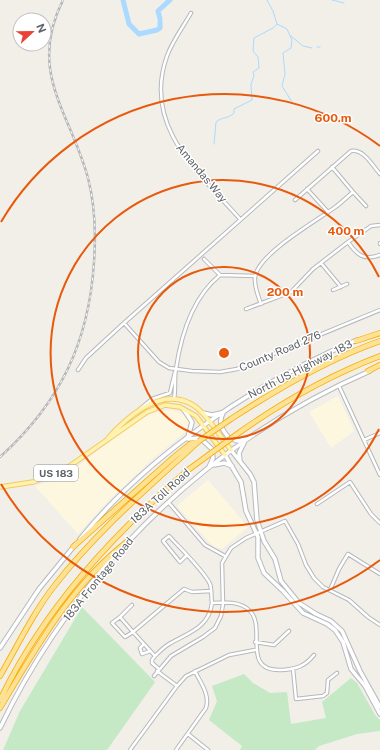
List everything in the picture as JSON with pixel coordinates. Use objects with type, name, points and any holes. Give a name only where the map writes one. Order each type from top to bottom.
[{"type":"highway","points":[[356,340],[380,332]]},
{"type":"highway","name":"183A Toll Road","points":[[0,676],[36,612],[54,585],[108,526],[199,441],[263,399],[325,365],[380,341]]},
{"type":"highway","name":"183A Toll Road","points":[[0,700],[46,620],[80,576],[144,508],[188,470],[240,432],[294,397],[380,356]]},
{"type":"highway","points":[[368,371],[380,366]]},
{"type":"highway","points":[[73,547],[174,457],[190,444],[199,441]]},
{"type":"highway","points":[[0,708],[33,654],[77,592],[103,563],[128,541]]},
{"type":"main road","name":"North US Highway 183","points":[[224,412],[294,370],[356,340]]},
{"type":"main road","points":[[225,455],[284,415],[368,371]]},
{"type":"main road","points":[[165,405],[174,399],[189,404],[200,411],[212,415],[224,412]]},
{"type":"main road","name":"US 183","points":[[104,441],[139,410],[160,400],[174,399]]},
{"type":"main road","points":[[165,405],[183,409],[196,416],[225,455],[241,482],[246,511],[275,559],[281,581],[292,597],[309,610],[331,621],[342,631],[360,672],[380,707]]},
{"type":"main road","name":"US 183","points":[[0,487],[32,482],[64,470],[148,411],[165,405]]},
{"type":"main road","points":[[183,409],[192,420],[192,429],[187,439]]},
{"type":"main road","points":[[200,411],[250,474],[256,487],[258,558],[264,573],[283,591],[303,614],[327,624],[338,634],[345,647],[351,669],[365,686],[380,714]]},
{"type":"main road","points":[[0,648],[39,589],[73,547],[121,495],[187,439],[224,412]]},
{"type":"main road","points":[[224,412],[221,418],[220,426],[229,438],[238,441],[246,440]]},
{"type":"main road","points":[[187,439],[200,438],[212,449],[213,458],[207,469]]},
{"type":"main road","points":[[240,462],[239,452],[246,440]]},
{"type":"main road","name":"183A Frontage Road","points":[[0,728],[27,676],[52,636],[85,590],[128,541],[169,502],[225,455]]},
{"type":"main road","points":[[212,465],[224,463],[234,468]]},
{"type":"street","name":"Amandas Way","points":[[190,12],[169,51],[163,69],[162,92],[164,113],[174,141],[185,156],[240,219]]},
{"type":"street","points":[[295,200],[347,154],[355,150],[362,153],[380,174]]},
{"type":"street","points":[[78,370],[86,358],[124,323],[318,151]]},
{"type":"street","points":[[332,167],[366,206]]},
{"type":"street","points":[[307,189],[328,212]]},
{"type":"street","points":[[261,304],[255,285],[255,276],[261,264],[298,231],[328,212],[353,192]]},
{"type":"street","points":[[246,308],[261,304],[291,292],[321,263],[348,242],[371,226],[380,225]]},
{"type":"street","points":[[348,242],[362,257],[370,258],[380,255]]},
{"type":"street","points":[[204,259],[220,275],[255,276]]},
{"type":"street","points":[[321,263],[340,287]]},
{"type":"street","points":[[139,410],[148,402],[170,393],[189,319],[204,291],[220,275]]},
{"type":"street","points":[[333,290],[347,284]]},
{"type":"street","name":"County Road 276","points":[[124,323],[159,362],[175,371],[230,372],[380,310]]},
{"type":"street","points":[[174,399],[175,371]]},
{"type":"street","points":[[339,385],[380,474]]},
{"type":"street","points":[[364,440],[380,433]]},
{"type":"street","points":[[317,504],[350,482],[371,514],[380,523]]},
{"type":"street","points":[[169,502],[205,545],[217,553],[225,556]]},
{"type":"street","points":[[154,676],[171,656],[215,628],[221,616],[223,602],[222,563],[225,556],[236,543],[285,521],[298,544],[309,572],[318,583],[349,600],[368,617],[380,625]]},
{"type":"street","points":[[177,686],[158,670],[152,663],[152,660],[168,644],[201,626],[208,619],[212,603],[211,591],[207,579],[187,555],[170,536],[163,542],[180,562],[187,555]]},
{"type":"street","points":[[330,590],[339,569],[348,554],[380,574]]},
{"type":"street","points":[[132,605],[112,623],[126,637],[184,589],[197,593],[211,591]]},
{"type":"street","points":[[212,603],[223,602],[240,604],[250,610],[255,618],[258,630],[255,650],[261,662],[269,668],[293,670],[301,667],[314,655]]},
{"type":"street","points":[[120,617],[155,656]]},
{"type":"street","points":[[255,642],[276,644],[289,631]]},
{"type":"street","points":[[144,644],[140,648],[142,654],[150,651]]},
{"type":"street","points":[[130,750],[186,676],[229,655],[255,650]]},
{"type":"street","points":[[293,670],[296,699],[323,696],[327,693],[328,680],[337,673]]},
{"type":"street","points":[[176,750],[206,708],[208,700],[206,692],[194,671]]},
{"type":"street","points":[[188,734],[208,750]]},
{"type":"shaded area","points":[[338,396],[354,431],[331,448],[309,412]]},
{"type":"shaded area","points":[[173,410],[187,416],[190,421],[189,429],[150,461],[106,503],[78,534],[35,486],[52,481],[77,467],[139,419],[156,412]]},
{"type":"shaded area","points":[[208,480],[248,527],[222,549],[215,547],[209,542],[177,506]]},
{"type":"green space","points":[[82,607],[155,682],[107,750],[3,750],[20,711]]},
{"type":"green space","points":[[244,674],[253,683],[270,693],[287,692],[291,724],[326,718],[322,702],[351,678],[357,683],[375,715],[380,720],[380,731],[357,734],[319,746],[315,750],[240,750],[242,746],[209,720],[217,701],[212,686]]},
{"type":"waterway","points":[[123,0],[129,24],[139,34],[157,30],[160,28],[160,22]]},
{"type":"waterway","points":[[160,19],[158,11],[170,0]]},
{"type":"waterway","points":[[214,144],[216,122],[232,115],[234,113],[234,109],[252,100],[251,84],[254,76],[253,72],[259,68],[258,57],[253,51],[254,38],[273,28],[277,24],[273,11],[267,0]]},
{"type":"waterway","points":[[332,0],[344,3]]},
{"type":"waterway","points":[[277,24],[287,29],[292,40],[291,48],[283,53],[285,74],[282,86],[292,102]]},
{"type":"waterway","points":[[291,36],[303,46],[312,48]]},
{"type":"railway","points":[[0,457],[21,436],[55,393],[68,369],[78,345],[86,319],[91,291],[95,241],[94,209],[88,178],[55,91],[50,71],[49,49],[53,26],[63,0]]}]
